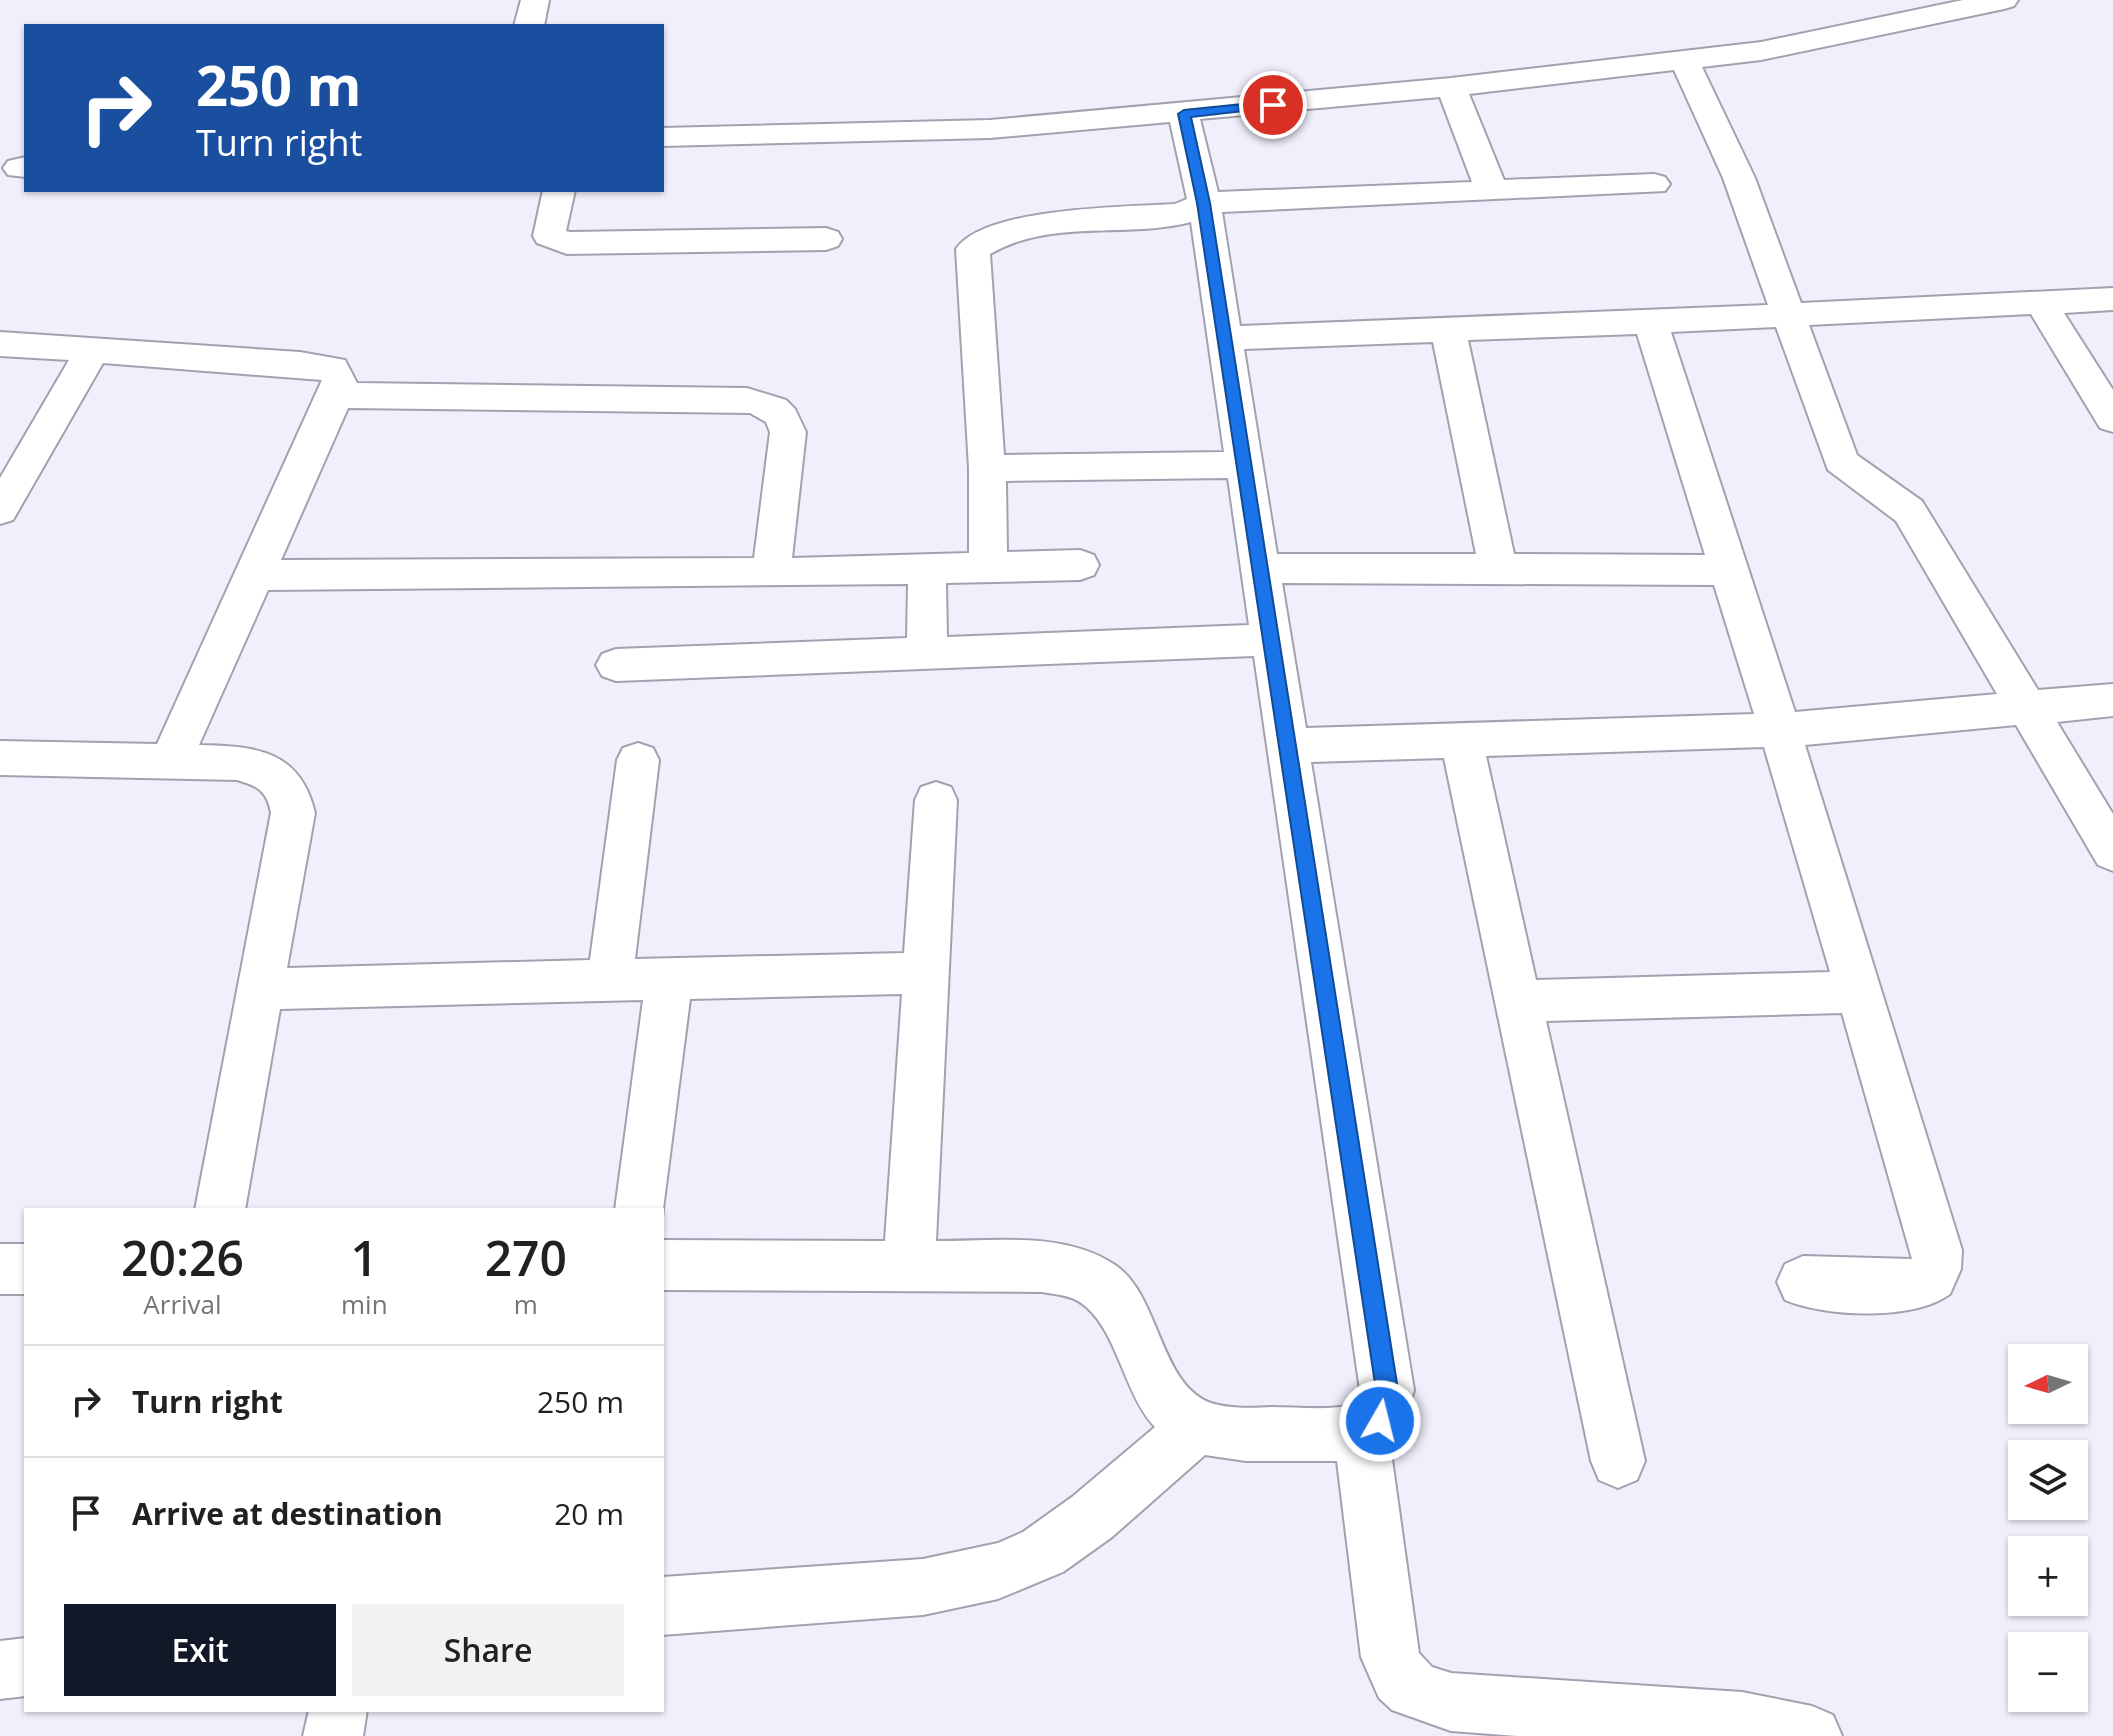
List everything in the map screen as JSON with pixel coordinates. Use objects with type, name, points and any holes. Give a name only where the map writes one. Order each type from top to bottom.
[{"type":"street","points":[[529,24],[535,0]]},
{"type":"street","points":[[664,137],[990,129],[1184,114],[1451,87],[1761,51],[2004,0]]},
{"type":"street","points":[[1684,60],[1739,178],[1841,461],[1852,473],[1897,497],[1909,511],[2113,852]]},
{"type":"street","points":[[1451,87],[1492,191]]},
{"type":"street","points":[[664,1265],[1042,1267],[1074,1273],[1099,1284],[1116,1304],[1153,1381],[1172,1406],[1198,1426],[1231,1434],[1361,1433],[1380,1421],[1387,1390],[1204,203],[1184,114]]},
{"type":"street","points":[[988,567],[987,468],[973,249],[990,236],[1025,227],[1181,214],[1204,203],[1654,184]]},
{"type":"street","points":[[559,192],[549,236],[567,243],[826,239]]},
{"type":"street","points":[[1225,338],[1650,322],[2113,299]]},
{"type":"street","points":[[2040,302],[2113,419]]},
{"type":"street","points":[[1650,322],[1780,730],[1937,1250],[1937,1269],[1929,1279],[1907,1285],[1803,1282]]},
{"type":"street","points":[[1448,330],[1498,568]]},
{"type":"street","points":[[0,344],[300,364],[333,369],[340,380],[336,395],[171,760]]},
{"type":"street","points":[[0,510],[93,350]]},
{"type":"street","points":[[336,395],[747,400],[770,406],[785,418],[788,432],[771,573]]},
{"type":"street","points":[[987,468],[1244,465]]},
{"type":"street","points":[[254,575],[771,573],[1080,565]]},
{"type":"street","points":[[1259,568],[1729,570]]},
{"type":"street","points":[[927,569],[927,654]]},
{"type":"street","points":[[616,665],[1271,640]]},
{"type":"street","points":[[1286,746],[1780,730],[2113,700]]},
{"type":"street","points":[[1461,740],[1618,1461]]},
{"type":"street","points":[[0,758],[237,763],[274,773],[289,792],[293,813],[220,1208]]},
{"type":"street","points":[[610,980],[638,760]]},
{"type":"street","points":[[909,1266],[936,800]]},
{"type":"street","points":[[261,989],[926,973]]},
{"type":"street","points":[[640,1208],[669,979]]},
{"type":"street","points":[[1518,1001],[1859,992]]},
{"type":"street","points":[[0,1269],[24,1269]]},
{"type":"street","points":[[664,1606],[923,1587],[998,1571],[1043,1552],[1092,1517],[1198,1426]]},
{"type":"street","points":[[1361,1433],[1384,1614],[1397,1677],[1415,1692],[1451,1702],[1742,1722],[1812,1736]]},
{"type":"street","points":[[0,1670],[24,1667]]},
{"type":"street","points":[[333,1736],[338,1712]]},
{"type":"route","points":[[1273,105],[1184,114],[1204,203],[1387,1390],[1380,1421]]}]
